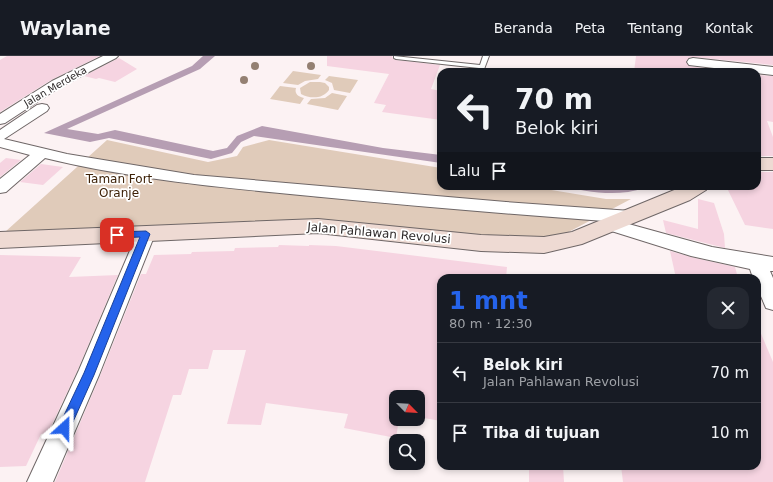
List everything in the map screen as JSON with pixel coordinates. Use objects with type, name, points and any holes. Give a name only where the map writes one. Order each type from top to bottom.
[{"type":"street","name":"Jalan Merdeka","points":[[0,120],[56,84],[112,56]]},
{"type":"street","points":[[694,63],[743,68]]},
{"type":"street","points":[[761,70],[773,71]]},
{"type":"street","points":[[0,136],[76,86]]},
{"type":"street","points":[[0,143],[74,160],[194,180],[506,208],[631,217]]},
{"type":"street","points":[[0,188],[42,153]]},
{"type":"street","points":[[761,164],[773,164]]},
{"type":"street","name":"Jalan Pahlawan Revolusi","points":[[0,240],[318,226],[513,245],[544,245],[575,239],[631,217],[692,190]]},
{"type":"street","points":[[611,225],[673,243],[765,264],[773,302]]},
{"type":"street","points":[[40,482],[88,375],[146,234]]},
{"type":"lane","points":[[482,68],[486,56]]},
{"type":"lane","points":[[396,57],[468,68]]},
{"type":"green space","points":[[293,71],[321,75],[318,79],[305,81],[298,85],[283,83]]},
{"type":"green space","points":[[329,76],[358,80],[350,93],[334,90],[332,83],[325,80]]},
{"type":"green space","points":[[310,82],[325,83],[329,87],[329,90],[320,97],[308,97],[301,94],[300,88]]},
{"type":"green space","points":[[280,86],[296,88],[297,95],[304,98],[300,104],[270,99]]},
{"type":"green space","points":[[332,93],[347,96],[338,110],[307,104],[311,99],[325,98]]},
{"type":"green space","name":"Taman Fort Oranje","points":[[107,140],[208,162],[237,156],[243,147],[269,140],[437,167],[437,190],[551,190],[606,199],[631,199],[561,236],[484,237],[320,221],[5,232]]},
{"type":"shaded area","points":[[203,56],[215,56],[200,69],[67,129],[98,134],[115,130],[213,151],[227,148],[237,136],[262,126],[383,148],[437,155],[437,162],[254,136],[241,142],[232,153],[211,159],[109,138],[90,142],[44,133],[192,66]]},
{"type":"shaded area","points":[[583,190],[638,190],[623,193],[601,193]]},
{"type":"building","points":[[7,56],[100,56],[51,80],[0,112],[0,60]]},
{"type":"building","points":[[327,56],[392,56],[393,59],[396,60],[440,65],[439,68],[437,68],[437,73],[431,89],[437,90],[437,119],[382,112],[386,105],[374,103],[389,74],[327,66]]},
{"type":"building","points":[[636,56],[773,56],[773,65],[693,57],[686,61],[689,66],[704,68],[634,68]]},
{"type":"building","points":[[119,58],[137,69],[115,82],[84,76]]},
{"type":"building","points":[[761,75],[773,76],[773,122],[767,121],[773,137],[773,156],[761,156]]},
{"type":"building","points":[[6,158],[21,160],[0,177],[0,163]]},
{"type":"building","points":[[41,164],[63,167],[43,185],[20,182]]},
{"type":"building","points":[[761,172],[773,172],[773,229],[745,225],[728,190],[761,190]]},
{"type":"building","points":[[698,199],[714,203],[724,234],[725,248],[666,233],[663,220],[698,229]]},
{"type":"building","points":[[279,245],[336,246],[507,267],[506,274],[437,274],[437,420],[425,418],[425,390],[389,390],[389,426],[398,426],[397,434],[389,434],[389,437],[344,428],[348,414],[266,403],[261,425],[227,424],[246,350],[213,350],[208,369],[189,369],[181,395],[173,395],[145,482],[55,482],[141,274],[146,274],[154,255],[234,251],[235,248],[278,247]]},
{"type":"building","points":[[670,251],[735,267],[737,274],[675,274]]},
{"type":"building","points":[[0,255],[81,257],[69,277],[118,275],[78,369],[48,433],[41,434],[26,466],[0,467]]},
{"type":"building","points":[[761,334],[773,362],[773,482],[623,482],[622,470],[761,470]]},
{"type":"building","points":[[529,470],[563,470],[564,482],[529,482]]},
{"type":"route","points":[[64,428],[88,375],[146,234],[117,235]]}]
